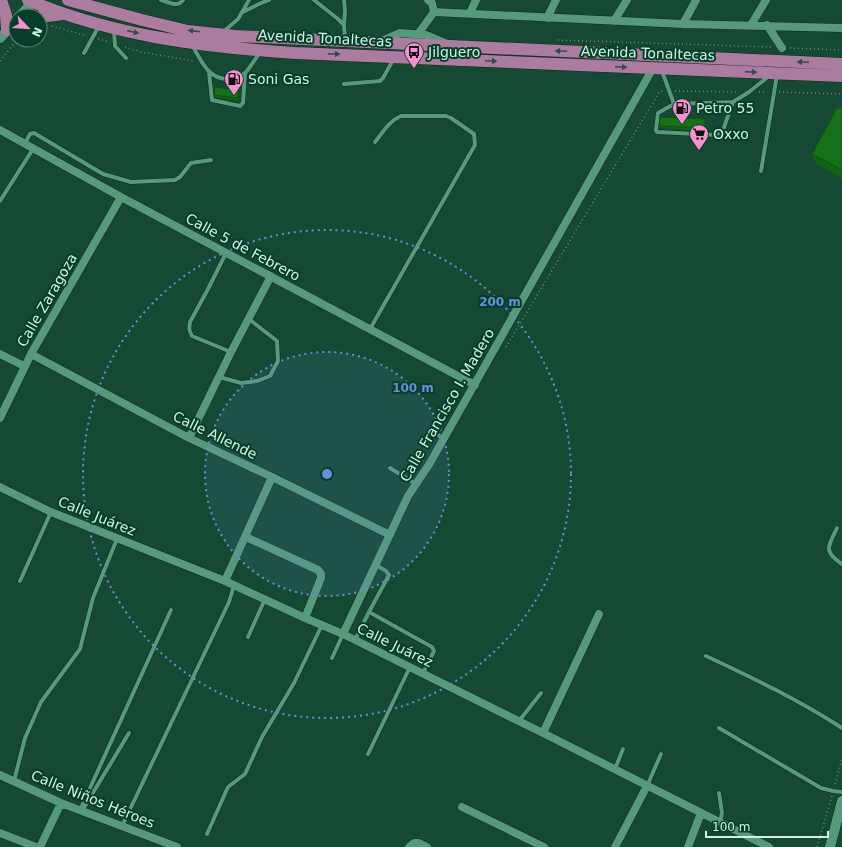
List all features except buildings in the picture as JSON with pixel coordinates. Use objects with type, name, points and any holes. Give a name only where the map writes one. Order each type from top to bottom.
[{"type":"main road","points":[[1,0],[6,15],[5,32]]},
{"type":"main road","name":"Avenida Tonaltecas","points":[[68,0],[188,31],[220,34],[842,64]]},
{"type":"main road","name":"Avenida Tonaltecas","points":[[32,1],[100,24],[146,36],[191,43],[261,50],[842,76]]},
{"type":"main road","points":[[48,16],[68,14]]},
{"type":"street","points":[[418,34],[434,12],[432,3],[428,0]]},
{"type":"street","points":[[470,13],[476,0]]},
{"type":"street","points":[[547,18],[556,0]]},
{"type":"street","points":[[614,21],[627,0]]},
{"type":"street","points":[[683,24],[696,0]]},
{"type":"street","points":[[751,25],[766,0]]},
{"type":"street","points":[[434,12],[683,24],[842,28]]},
{"type":"street","points":[[767,26],[782,48]]},
{"type":"street","points":[[379,42],[400,33],[426,35],[449,45]]},
{"type":"street","name":"Calle Francisco I. Madero","points":[[343,634],[408,496],[444,440],[474,385],[657,68]]},
{"type":"street","name":"Calle 5 de Febrero","points":[[0,130],[121,197],[474,385]]},
{"type":"street","name":"Calle Zaragoza","points":[[0,418],[30,354],[121,197]]},
{"type":"street","points":[[189,438],[231,352],[271,276]]},
{"type":"street","points":[[0,354],[24,366]]},
{"type":"street","name":"Calle Allende","points":[[30,354],[189,438],[390,535]]},
{"type":"street","points":[[225,581],[272,477]]},
{"type":"street","name":"Calle Juárez","points":[[0,487],[52,512],[225,581],[343,634],[720,822],[753,843],[769,847]]},
{"type":"street","points":[[246,537],[318,570],[321,578],[305,618]]},
{"type":"street","points":[[543,733],[599,614]]},
{"type":"street","name":"Calle Niños Héroes","points":[[0,775],[61,802],[177,847]]},
{"type":"street","points":[[615,847],[647,786]]},
{"type":"street","points":[[830,847],[842,801]]},
{"type":"street","points":[[40,847],[61,802]]},
{"type":"street","points":[[462,807],[544,847]]},
{"type":"street","points":[[688,847],[701,813]]},
{"type":"street","points":[[0,832],[36,847]]},
{"type":"street","points":[[409,847],[414,843],[419,843],[427,847]]},
{"type":"lane","points":[[161,0],[179,5],[183,0]]},
{"type":"lane","points":[[220,34],[232,25],[242,13],[249,0]]},
{"type":"lane","points":[[242,13],[258,4],[270,0]]},
{"type":"lane","points":[[314,0],[344,25]]},
{"type":"lane","points":[[344,0],[345,41]]},
{"type":"lane","points":[[84,54],[100,24]]},
{"type":"lane","points":[[114,28],[115,46],[126,58]]},
{"type":"lane","points":[[191,43],[209,72],[212,100],[240,106],[244,103],[245,73]]},
{"type":"lane","points":[[209,72],[217,77],[227,80],[237,78],[245,73],[261,50]]},
{"type":"lane","points":[[344,84],[380,81],[395,57]]},
{"type":"lane","points":[[657,68],[674,104]]},
{"type":"lane","points":[[733,102],[723,130],[716,135],[657,132],[656,130],[658,113],[674,104],[733,102],[775,73]]},
{"type":"lane","points":[[761,171],[775,73]]},
{"type":"lane","points":[[370,329],[475,146],[474,134],[452,118],[446,116],[401,116],[394,119],[375,142]]},
{"type":"lane","points":[[24,144],[30,134],[34,133],[103,174],[131,182],[175,180],[180,177],[191,163],[211,160]]},
{"type":"lane","points":[[0,201],[34,149]]},
{"type":"lane","points":[[226,253],[190,322],[189,327],[192,336],[231,352]]},
{"type":"lane","points":[[219,377],[241,384],[257,381],[270,376],[278,361],[277,341],[249,319]]},
{"type":"lane","points":[[431,430],[444,440]]},
{"type":"lane","points":[[390,468],[416,484]]},
{"type":"lane","points":[[20,581],[52,512]]},
{"type":"lane","points":[[836,528],[829,545],[829,552],[832,557],[842,564]]},
{"type":"lane","points":[[14,781],[25,738],[41,702],[80,649],[93,598],[118,538]]},
{"type":"lane","points":[[355,640],[389,574],[376,565]]},
{"type":"lane","points":[[122,826],[229,602],[234,585]]},
{"type":"lane","points":[[248,637],[265,599]]},
{"type":"lane","points":[[81,810],[171,610]]},
{"type":"lane","points":[[369,612],[432,647],[434,651],[423,673]]},
{"type":"lane","points":[[207,834],[228,787],[245,774],[262,737],[294,683],[322,625]]},
{"type":"lane","points":[[332,658],[343,634]]},
{"type":"lane","points":[[706,656],[747,675],[816,711],[842,728]]},
{"type":"lane","points":[[368,754],[410,667]]},
{"type":"lane","points":[[519,721],[541,693]]},
{"type":"lane","points":[[719,728],[821,788],[842,792]]},
{"type":"lane","points":[[81,810],[129,733]]},
{"type":"lane","points":[[615,770],[623,749]]},
{"type":"lane","points":[[647,786],[661,754]]},
{"type":"lane","points":[[719,793],[722,813],[720,822]]},
{"type":"path","points":[[552,40],[842,50]]},
{"type":"path","points":[[0,61],[11,48]]},
{"type":"path","points":[[503,352],[660,91],[842,94]]},
{"type":"path","points":[[817,847],[842,759]]},
{"type":"place","name":"Jilguero","points":[[414,69]]},
{"type":"place","name":"Soni Gas","points":[[234,96]]},
{"type":"place","name":"Petro 55","points":[[682,125]]},
{"type":"place","name":"Oxxo","points":[[699,151]]}]
